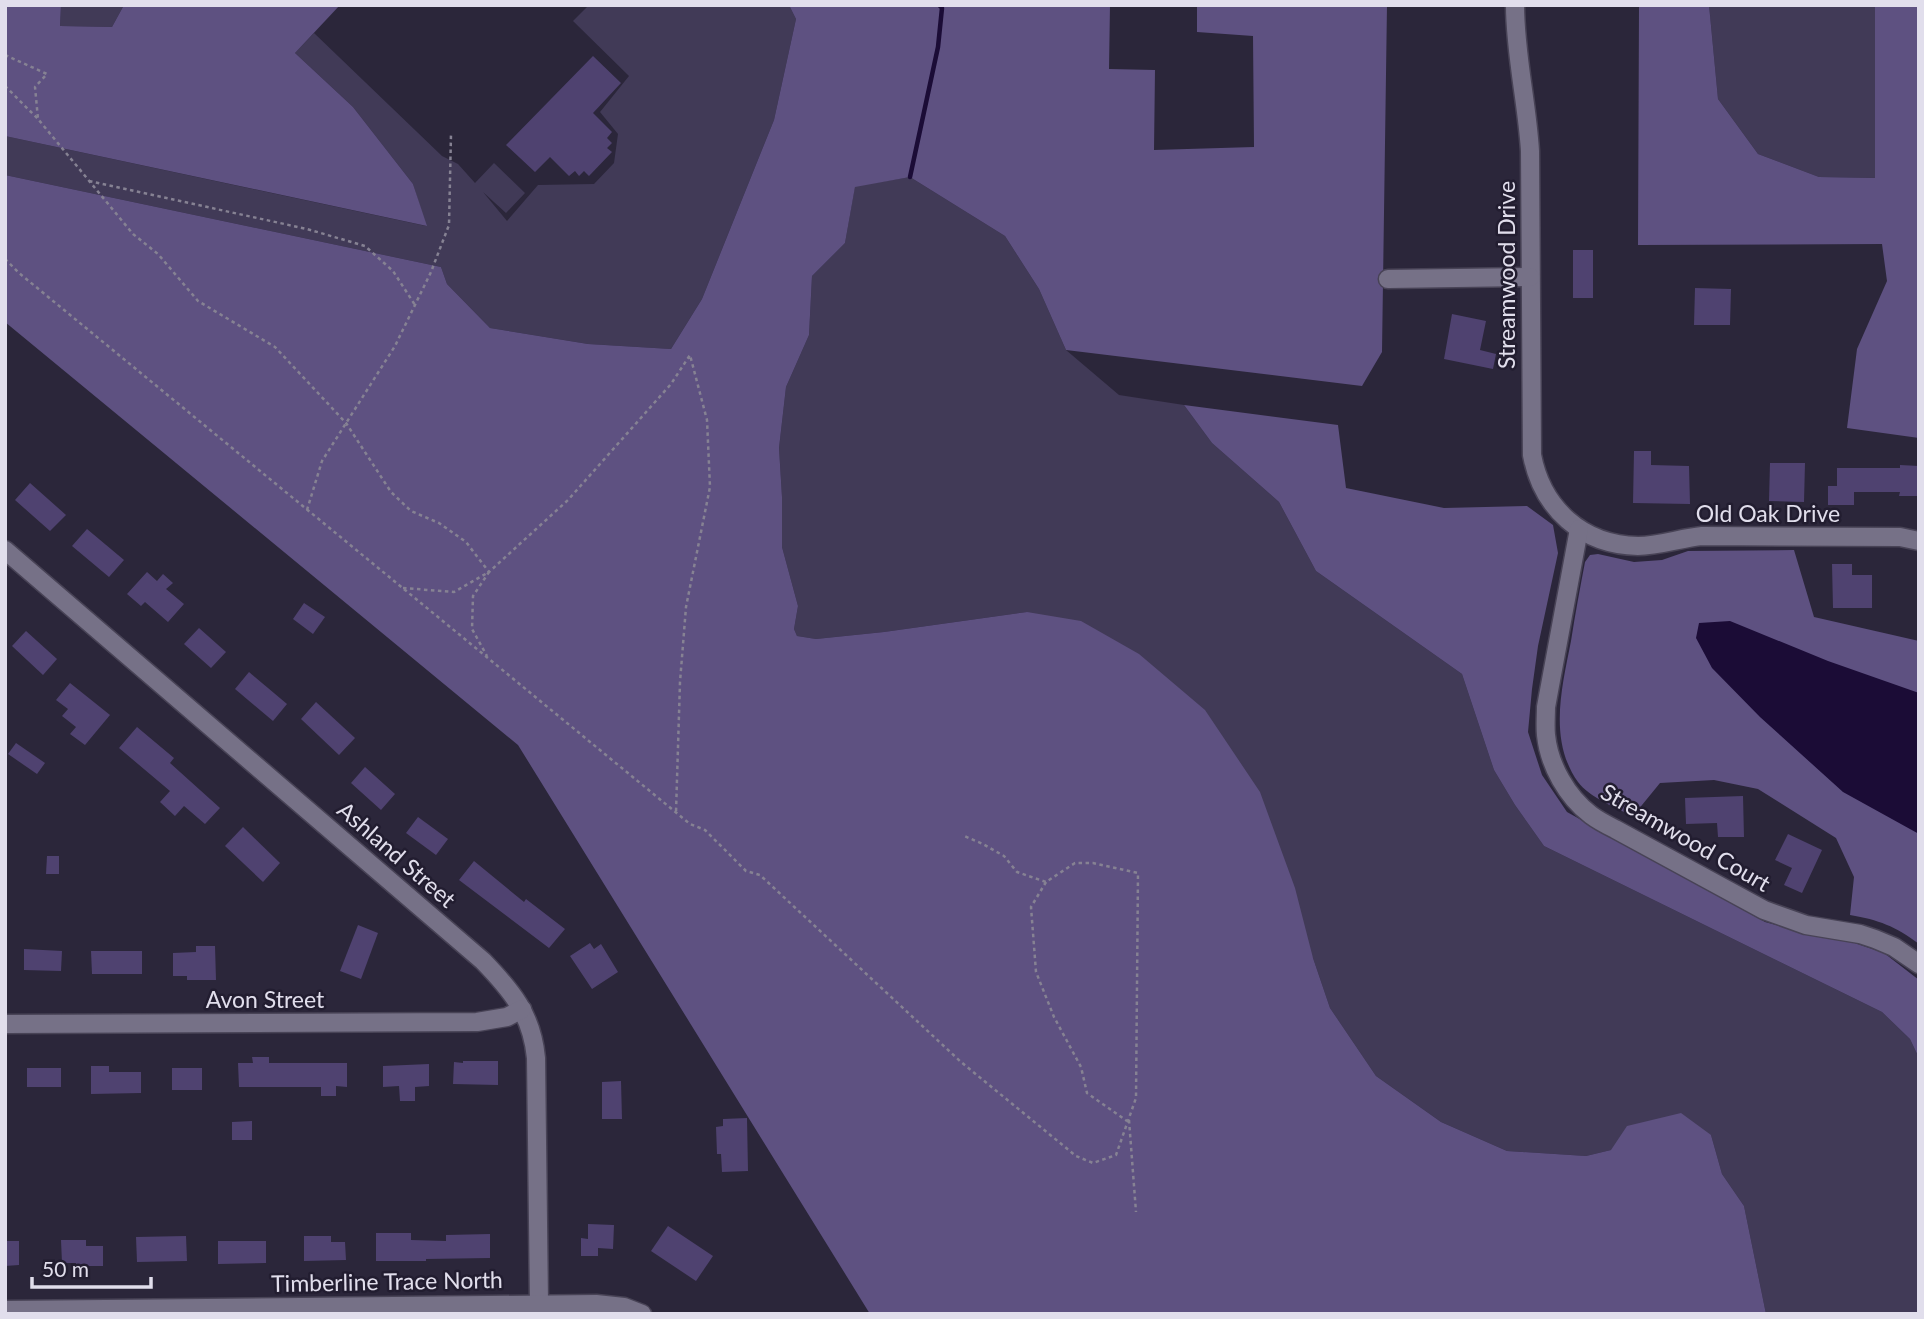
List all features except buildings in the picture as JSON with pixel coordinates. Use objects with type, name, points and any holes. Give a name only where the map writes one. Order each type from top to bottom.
[{"type":"street","name":"Streamwood Drive","points":[[1515,5],[1518,64],[1530,151],[1533,464],[1547,497],[1564,517],[1580,529]]},
{"type":"street","points":[[1388,279],[1530,277]]},
{"type":"street","name":"Old Oak Drive","points":[[1580,529],[1604,540],[1639,546],[1702,536],[1900,537],[1919,541]]},
{"type":"street","name":"Streamwood Court","points":[[1580,529],[1546,707],[1546,736],[1555,767],[1577,802],[1592,816],[1615,830],[1764,910],[1806,925],[1875,939],[1894,947],[1919,964]]},
{"type":"street","name":"Ashland Street","points":[[5,550],[484,961],[504,982],[530,1024],[536,1058],[539,1303]]},
{"type":"street","name":"Avon Street","points":[[5,1024],[477,1022],[507,1017],[522,1009]]},
{"type":"street","name":"Timberline Trace North","points":[[5,1310],[188,1311],[539,1303],[610,1305],[642,1314]]},
{"type":"path","points":[[5,55],[47,74],[35,87],[38,119]]},
{"type":"path","points":[[5,86],[38,119],[133,234],[158,254],[198,301],[275,347],[346,423],[391,492],[411,511],[439,523],[466,542],[489,572]]},
{"type":"path","points":[[307,510],[322,461],[395,346],[449,225],[451,134]]},
{"type":"path","points":[[89,181],[307,229],[365,246],[393,271],[415,305]]},
{"type":"path","points":[[5,259],[19,274],[676,813],[690,824],[705,830],[746,872],[760,876],[961,1062],[1076,1156],[1093,1163],[1116,1155],[1136,1098],[1138,873],[1093,863],[1075,863],[1046,882],[1031,907],[1036,972],[1054,1017],[1081,1067],[1087,1093],[1128,1119]]},
{"type":"path","points":[[489,659],[472,629],[472,596],[489,572],[568,499],[671,384],[690,355],[707,420],[710,486],[686,607],[680,682],[676,813]]},
{"type":"path","points":[[403,588],[454,592],[489,572]]},
{"type":"path","points":[[962,835],[1004,856],[1017,872],[1046,882]]},
{"type":"path","points":[[1128,1119],[1136,1212]]},
{"type":"shaded area","points":[[5,5],[61,5],[60,26],[112,27],[124,5],[340,5],[295,53],[353,107],[413,184],[427,226],[5,136]]},
{"type":"shaded area","points":[[61,5],[124,5],[112,27],[60,26]]},
{"type":"shaded area","points":[[589,5],[789,5],[796,19],[774,120],[702,299],[671,349],[588,344],[490,328],[447,284],[441,267],[5,175],[5,136],[426,226],[413,184],[353,107],[295,53],[314,33],[442,156],[458,164],[475,183],[494,163],[525,193],[506,213],[483,192],[507,221],[538,185],[594,184],[614,163],[618,134],[600,112],[629,76],[573,21]]},
{"type":"shaded area","points":[[789,5],[1110,5],[1109,69],[1155,70],[1154,150],[1254,147],[1253,36],[1197,32],[1197,5],[1387,5],[1382,352],[1362,386],[1066,350],[1039,289],[1005,236],[910,177],[855,187],[845,243],[812,276],[809,335],[786,387],[779,448],[782,547],[798,606],[794,629],[797,636],[816,639],[1027,612],[1081,621],[1139,654],[1205,710],[1260,792],[1295,888],[1313,958],[1330,1008],[1376,1076],[1441,1122],[1507,1151],[1586,1156],[1611,1150],[1627,1126],[1681,1113],[1711,1135],[1722,1174],[1744,1206],[1766,1314],[870,1314],[518,745],[5,322],[5,175],[441,267],[447,284],[490,328],[588,344],[671,349],[702,299],[774,120],[796,19]]},
{"type":"shaded area","points":[[1639,5],[1709,5],[1718,99],[1758,154],[1819,177],[1875,178],[1875,5],[1919,5],[1919,438],[1847,428],[1857,349],[1887,281],[1882,244],[1638,245]]},
{"type":"shaded area","points":[[1709,5],[1875,5],[1876,178],[1819,177],[1758,154],[1718,99]]},
{"type":"shaded area","points":[[910,177],[1005,236],[1039,289],[1066,350],[1119,395],[1184,405],[1212,443],[1279,502],[1316,571],[1462,674],[1494,770],[1544,846],[1882,1012],[1910,1039],[1919,1058],[1919,1314],[1766,1314],[1744,1206],[1722,1174],[1711,1135],[1586,1156],[1507,1151],[1441,1122],[1376,1076],[1330,1008],[1313,958],[1027,612],[884,632],[816,639],[797,636],[794,629],[798,606],[782,547],[779,448],[786,387],[809,335],[812,276],[845,243],[855,186]]},
{"type":"shaded area","points":[[1184,405],[1338,425],[1346,488],[1444,508],[1527,506],[1553,525],[1558,553],[1538,646],[1528,732],[1542,775],[1567,812],[1765,922],[1849,941],[1884,953],[1919,980],[1919,1058],[1910,1039],[1882,1012],[1544,846],[1494,770],[1462,674],[1316,571],[1279,502],[1212,443]]},
{"type":"shaded area","points":[[1794,550],[1814,617],[1919,641],[1919,944],[1886,925],[1850,915],[1854,877],[1836,838],[1758,789],[1714,780],[1660,783],[1633,816],[1589,793],[1578,782],[1563,749],[1560,731],[1561,695],[1585,562],[1590,555],[1598,554],[1634,562],[1662,560],[1688,551]]},
{"type":"shaded area","points":[[1730,621],[1828,661],[1919,693],[1919,834],[1843,792],[1760,717],[1712,668],[1696,638],[1699,623]]},
{"type":"waterway","points":[[910,177],[938,47],[942,8],[939,5]]}]
